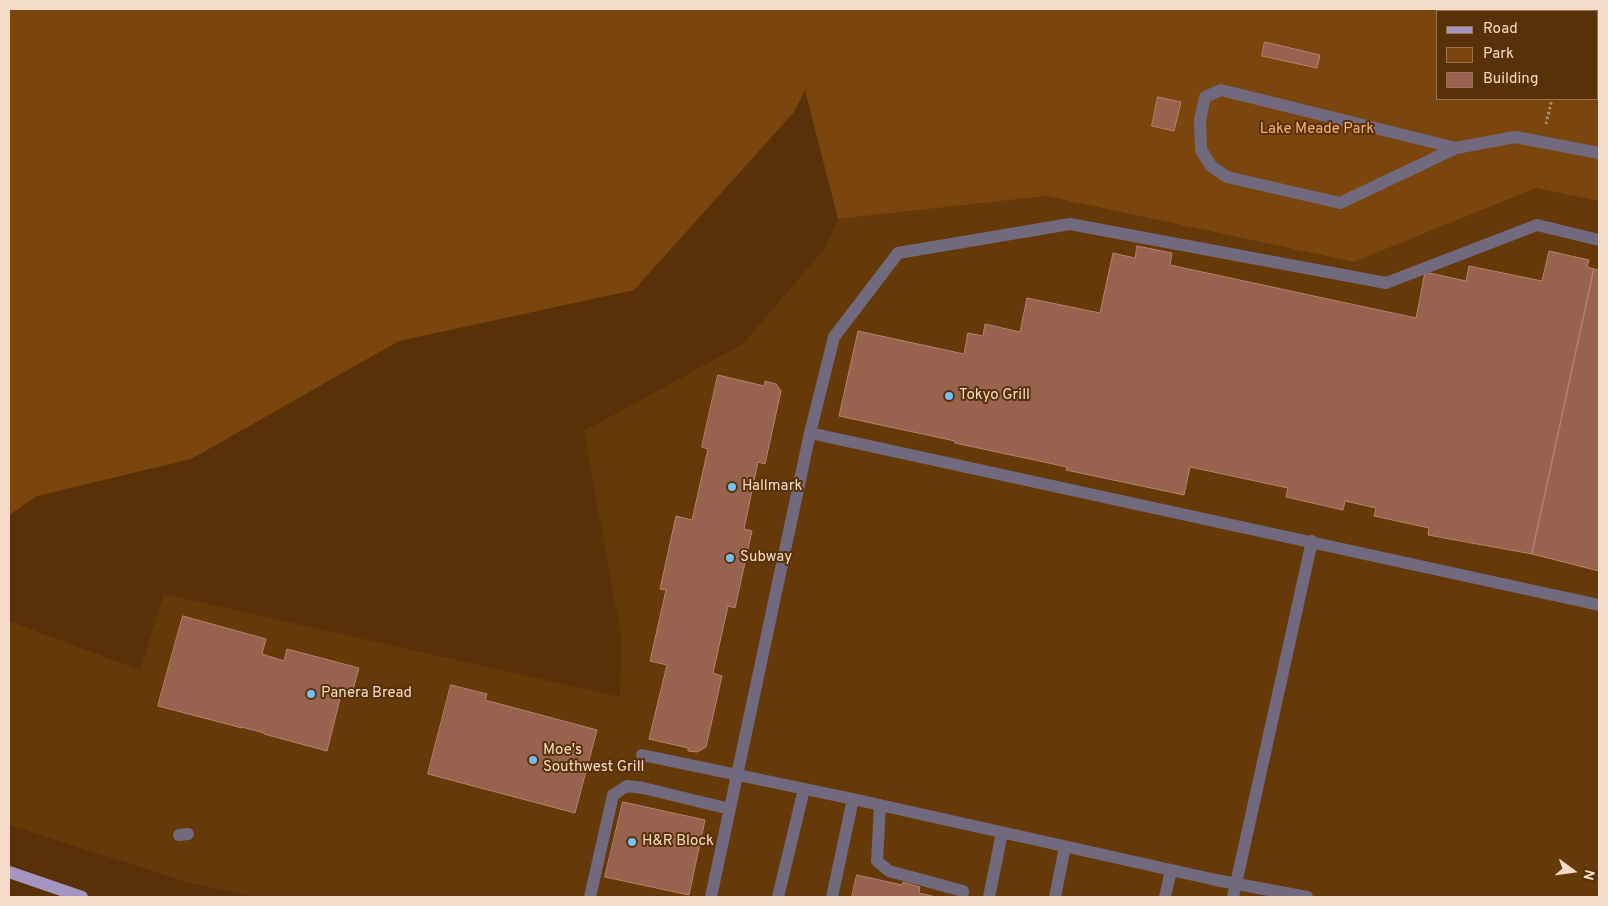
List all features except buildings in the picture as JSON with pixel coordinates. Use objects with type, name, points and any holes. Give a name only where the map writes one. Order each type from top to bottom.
[{"type":"main road","points":[[9,872],[82,897]]},
{"type":"main road","points":[[30,880],[59,897]]},
{"type":"lane","points":[[1456,148],[1221,90],[1205,97],[1200,120],[1201,150],[1211,166],[1227,178],[1340,202],[1456,148],[1515,137],[1599,153]]},
{"type":"lane","points":[[710,897],[810,433],[834,338],[898,253],[1070,224],[1386,283],[1537,225],[1599,240]]},
{"type":"lane","points":[[810,433],[1599,605]]},
{"type":"lane","points":[[1233,897],[1312,541]]},
{"type":"lane","points":[[642,755],[853,799],[1236,884],[1307,897]]},
{"type":"lane","points":[[590,897],[613,795],[627,786],[643,788],[730,809]]},
{"type":"lane","points":[[778,897],[804,789]]},
{"type":"lane","points":[[832,897],[853,799]]},
{"type":"lane","points":[[880,805],[877,861],[889,871],[963,891],[962,897]]},
{"type":"lane","points":[[989,897],[1002,832]]},
{"type":"lane","points":[[1055,897],[1065,847]]},
{"type":"lane","points":[[1166,897],[1171,870]]},
{"type":"path","points":[[1543,142],[1552,100]]},
{"type":"shaded area","points":[[1536,188],[1599,201],[1599,897],[256,897],[186,882],[9,825],[9,621],[140,670],[164,594],[620,697],[621,637],[584,431],[743,344],[825,248],[838,219],[1046,196],[1354,262]]},
{"type":"green space","name":"Lake Meade Park","points":[[9,9],[1599,9],[1599,201],[1536,188],[1354,262],[1046,196],[838,219],[805,90],[794,112],[634,290],[399,341],[191,459],[37,496],[9,515]]},
{"type":"place","name":"Tokyo Grill","points":[[949,396]]},
{"type":"place","name":"Hallmark","points":[[732,487]]},
{"type":"place","name":"Subway","points":[[730,558]]},
{"type":"place","name":"Panera Bread","points":[[311,694]]},
{"type":"place","name":"Moe's Southwest Grill","points":[[533,760]]},
{"type":"place","name":"H&R Block","points":[[632,842]]}]
